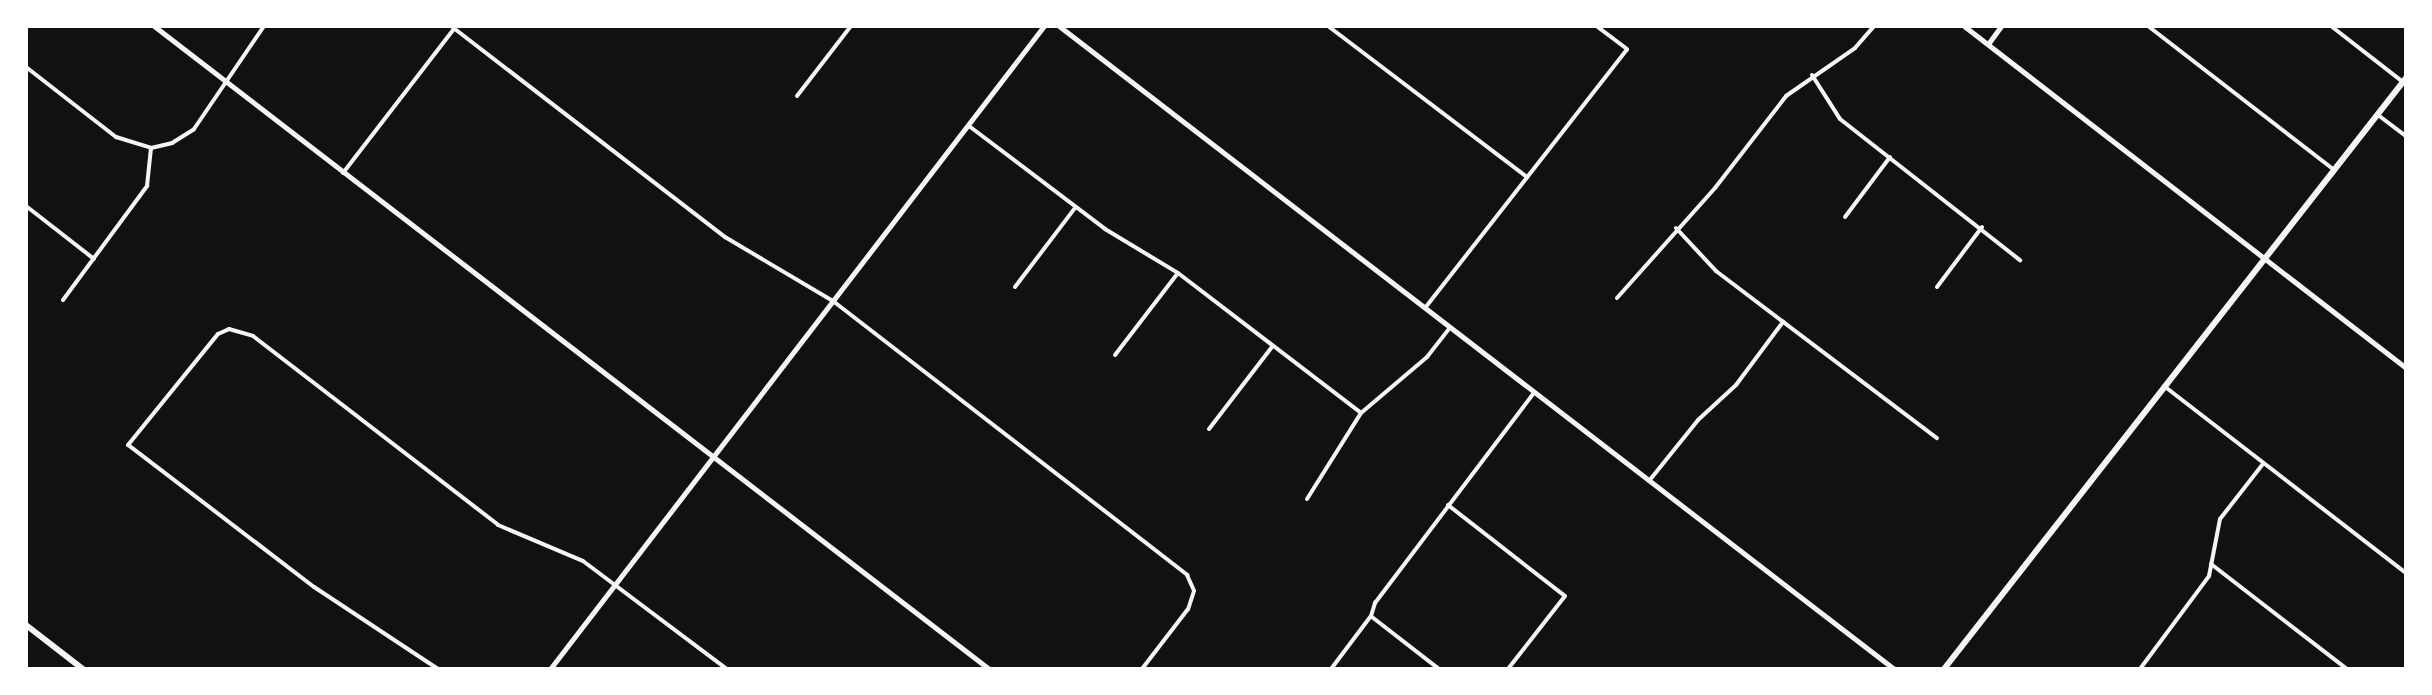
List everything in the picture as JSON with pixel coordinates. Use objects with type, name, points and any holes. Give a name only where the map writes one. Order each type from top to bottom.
[{"type":"main road","points":[[1944,669],[2404,80]]},
{"type":"main road","points":[[26,625],[83,669]]},
{"type":"street","points":[[154,26],[989,669]]},
{"type":"street","points":[[26,67],[116,137],[151,148],[172,143],[194,129],[223,92],[223,80],[264,26]]},
{"type":"street","points":[[797,96],[851,26]]},
{"type":"street","points":[[550,669],[1044,26]]},
{"type":"street","points":[[1059,26],[1894,669]]},
{"type":"street","points":[[1328,26],[1527,177]]},
{"type":"street","points":[[1424,309],[1627,49],[1597,26]]},
{"type":"street","points":[[1617,298],[1676,228],[1715,188],[1786,96],[1855,48],[1874,26]]},
{"type":"street","points":[[1964,26],[2406,368]]},
{"type":"street","points":[[1988,44],[2001,26]]},
{"type":"street","points":[[2148,26],[2334,170]]},
{"type":"street","points":[[2331,26],[2404,80]]},
{"type":"street","points":[[343,173],[452,27],[725,237],[833,301],[1187,575],[1194,591],[1188,609],[1142,669]]},
{"type":"street","points":[[1812,75],[1840,119],[1982,227],[2020,260]]},
{"type":"street","points":[[2378,115],[2406,136]]},
{"type":"street","points":[[969,126],[1075,208],[1178,273],[1361,413]]},
{"type":"street","points":[[63,300],[147,186],[151,148]]},
{"type":"street","points":[[1845,217],[1890,157]]},
{"type":"street","points":[[26,206],[94,259]]},
{"type":"street","points":[[1015,287],[1075,208]]},
{"type":"street","points":[[1937,287],[1982,227]]},
{"type":"street","points":[[1676,228],[1716,271],[1937,438]]},
{"type":"street","points":[[1115,355],[1178,273]]},
{"type":"street","points":[[1649,481],[1698,420],[1736,385],[1783,322]]},
{"type":"street","points":[[438,669],[314,587],[128,445],[209,341],[229,329],[253,336],[498,525],[583,561],[617,583],[727,669]]},
{"type":"street","points":[[1307,499],[1361,413],[1427,357],[1449,329]]},
{"type":"street","points":[[1209,429],[1272,347]]},
{"type":"street","points":[[2163,385],[2406,573]]},
{"type":"street","points":[[1331,669],[1371,616],[1375,603],[1533,394]]},
{"type":"street","points":[[2140,669],[2209,576],[2220,519],[2263,464]]},
{"type":"street","points":[[1448,505],[1565,596],[1508,669]]},
{"type":"street","points":[[2211,564],[2347,669]]},
{"type":"street","points":[[1371,616],[1439,669]]}]
